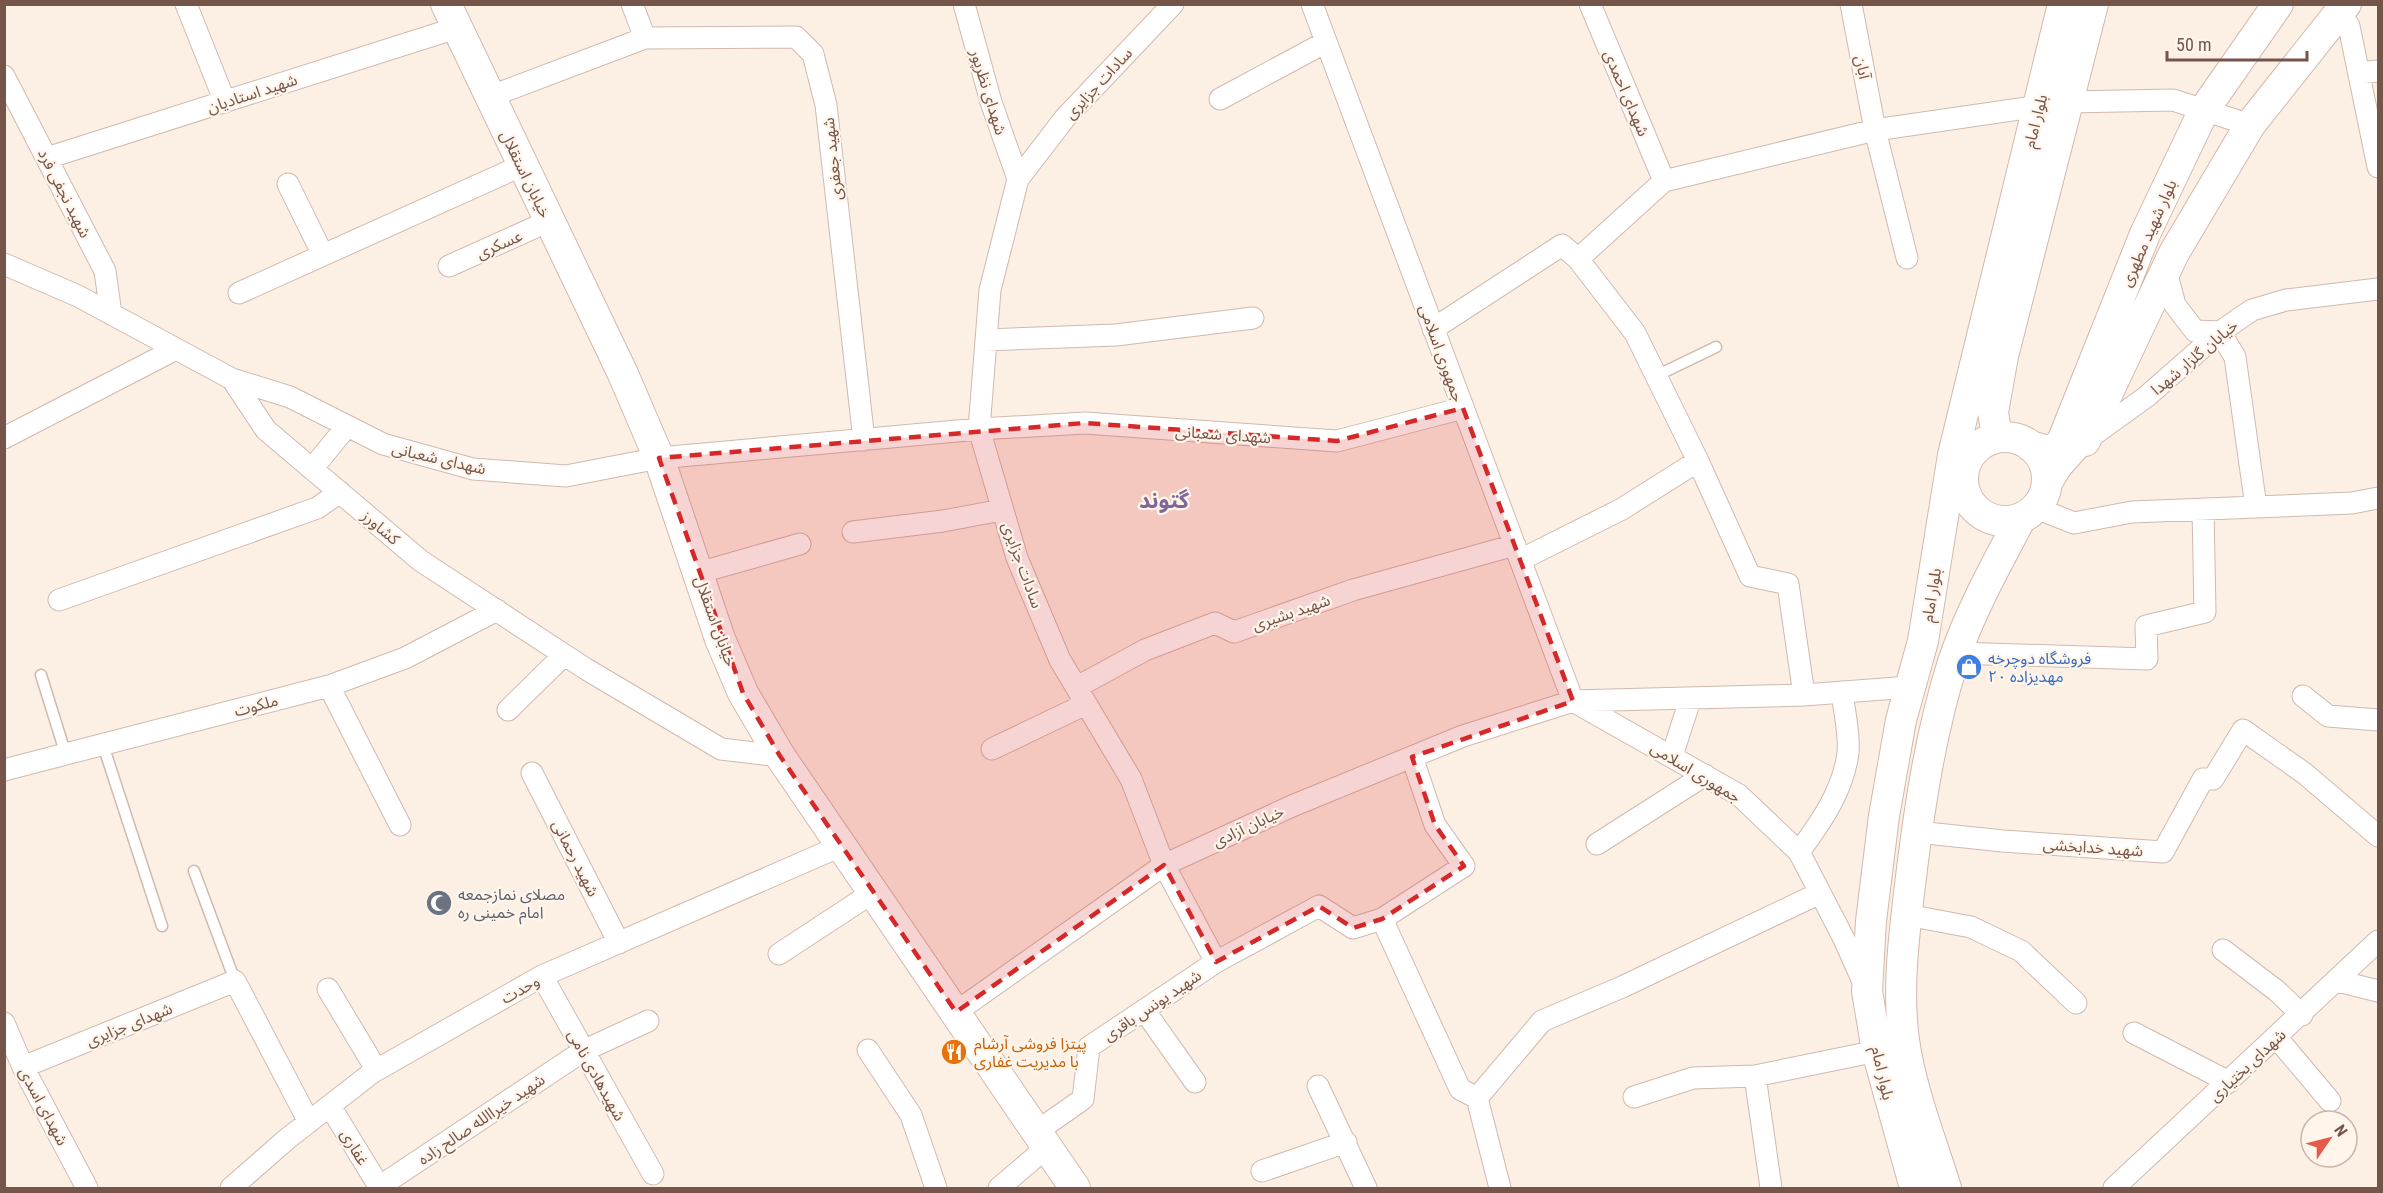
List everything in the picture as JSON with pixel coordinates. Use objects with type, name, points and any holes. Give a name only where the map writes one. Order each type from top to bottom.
[{"type":"street","points":[[186,4],[225,102]]},
{"type":"street","points":[[489,97],[645,38],[632,4]]},
{"type":"street","name":"شهدای نظرپور","points":[[964,4],[991,102],[1018,179]]},
{"type":"street","name":"سادات جزایری","points":[[1173,4],[1065,118],[1018,179],[990,290],[979,429],[1017,558],[1060,660],[1131,779],[1164,865],[1216,962]]},
{"type":"street","name":"جمهوری اسلامی","points":[[1312,4],[1573,701],[1739,795],[1798,852],[1867,991]]},
{"type":"street","name":"شهدای احمدی","points":[[1590,4],[1664,181]]},
{"type":"street","name":"آبان","points":[[1851,4],[1875,130],[1907,258]]},
{"type":"street","name":"بلوار امام","points":[[1915,1188],[1877,1051],[1867,991],[1871,921],[1884,816],[1901,720],[1923,641],[1960,425],[2063,4]]},
{"type":"street","name":"بلوار امام","points":[[1996,437],[1993,412],[2003,356],[2093,4]]},
{"type":"street","name":"بلوار شهید مطهری","points":[[2030,446],[2051,452],[2062,442],[2145,234],[2204,110],[2278,4]]},
{"type":"street","points":[[2343,8],[2369,72],[2379,167]]},
{"type":"street","name":"بلوار شهید مطهری","points":[[2085,441],[2166,271],[2250,125],[2343,8]]},
{"type":"street","name":"شهید استادیان","points":[[47,159],[225,102],[451,16]]},
{"type":"street","name":"خیابان استقلال","points":[[451,16],[623,374],[658,458],[720,639],[743,693],[780,756],[875,891],[1075,1188]]},
{"type":"street","name":"شهید جعفری","points":[[645,38],[796,37],[813,54],[826,105],[864,440]]},
{"type":"street","points":[[1220,99],[1326,42]]},
{"type":"street","name":"شهید نجفی فرد","points":[[4,76],[105,271],[111,314]]},
{"type":"street","points":[[1578,259],[1664,181],[1875,130],[2068,102],[2173,100],[2250,125]]},
{"type":"street","points":[[239,293],[524,165]]},
{"type":"street","points":[[288,184],[323,255]]},
{"type":"street","name":"عسکری","points":[[449,266],[549,221]]},
{"type":"street","points":[[1433,329],[1562,245],[1578,259],[1635,333],[1698,461],[1750,576],[1788,584],[1804,695]]},
{"type":"street","name":"کشاورز","points":[[4,264],[78,296],[232,379],[266,430],[421,561],[564,655],[721,749],[780,756]]},
{"type":"street","points":[[2166,271],[2175,306],[2195,331],[2220,332],[2235,357],[2256,507]]},
{"type":"street","name":"خیابان گلزار شهدا","points":[[2034,507],[2061,468],[2085,441],[2146,397],[2220,332],[2252,310],[2286,300],[2379,290]]},
{"type":"street","points":[[986,340],[1116,335],[1254,318]]},
{"type":"street","points":[[4,438],[176,349]]},
{"type":"street","name":"شهدای شعبانی","points":[[232,379],[290,397],[383,444],[473,469],[566,476],[658,458],[979,429],[1085,423],[1337,441],[1463,408]]},
{"type":"street","points":[[1940,538],[1965,466],[1981,445],[1996,437],[2014,438],[2030,446],[2041,460],[2047,476],[2034,507],[2004,522],[1987,518],[1973,507],[1964,492],[1965,466],[1960,425]]},
{"type":"street","points":[[312,469],[346,426]]},
{"type":"street","name":"شهید بشیری","points":[[992,749],[1082,696],[1145,650],[1215,623],[1234,632],[1353,590],[1517,553],[1622,508],[1698,461]]},
{"type":"street","points":[[59,600],[317,508],[340,492]]},
{"type":"street","points":[[2034,507],[2074,523],[2132,512],[2352,503],[2379,498]]},
{"type":"street","name":"بلوار امام","points":[[1946,1188],[1904,1040],[1902,991],[1907,915],[1917,832],[1934,735],[1957,653],[1985,586],[2034,507]]},
{"type":"street","points":[[1957,653],[2147,659],[2146,626],[2205,612],[2203,509]]},
{"type":"street","points":[[853,532],[943,521],[1002,510]]},
{"type":"street","points":[[698,573],[800,544]]},
{"type":"street","name":"ملکوت","points":[[4,771],[329,686],[405,658],[497,610]]},
{"type":"street","points":[[508,710],[564,655]]},
{"type":"street","points":[[329,686],[400,825]]},
{"type":"street","points":[[1573,701],[1690,700],[1910,687]]},
{"type":"street","points":[[1798,852],[1823,819],[1840,786],[1848,752],[1842,692]]},
{"type":"street","points":[[2303,696],[2328,716],[2379,720]]},
{"type":"street","points":[[1672,756],[1690,700]]},
{"type":"street","name":"خیابان آزادی","points":[[956,1012],[1164,865],[1292,806],[1463,736],[1573,701]]},
{"type":"street","name":"شهید خدابخشی","points":[[1917,832],[2003,841],[2163,852],[2203,779],[2213,779],[2243,730],[2304,773],[2379,836]]},
{"type":"street","points":[[1216,962],[1319,906],[1353,928],[1382,919],[1464,866],[1435,825],[1412,757]]},
{"type":"street","name":"شهید رحمانی","points":[[532,773],[619,943]]},
{"type":"street","points":[[1597,844],[1705,775]]},
{"type":"street","name":"وحدت","points":[[231,1188],[309,1122],[376,1070],[542,976],[843,845]]},
{"type":"street","points":[[779,954],[875,891]]},
{"type":"street","points":[[1477,1098],[1542,1021],[1622,987],[1820,893]]},
{"type":"street","points":[[1907,915],[1971,927],[2021,951],[2076,1003]]},
{"type":"street","points":[[1382,919],[1460,1089],[1477,1098],[1500,1188]]},
{"type":"street","name":"شهدای بختیاری","points":[[2114,1188],[2302,1015],[2379,940]]},
{"type":"street","points":[[2223,950],[2277,991],[2302,1015]]},
{"type":"street","name":"شهید یونس باقری","points":[[999,1188],[1083,1099],[1089,1047],[1216,962]]},
{"type":"street","name":"شهیدهادی نامی","points":[[542,976],[653,1174]]},
{"type":"street","points":[[235,981],[309,1122]]},
{"type":"street","name":"شهدای جزایری","points":[[23,1067],[235,981]]},
{"type":"street","points":[[2338,981],[2379,991]]},
{"type":"street","points":[[328,989],[376,1070]]},
{"type":"street","points":[[1144,1010],[1195,1082]]},
{"type":"street","name":"شهید خیراالله صالح زاده","points":[[380,1188],[584,1051],[648,1021]]},
{"type":"street","name":"شهدای اسدی","points":[[4,1023],[23,1067],[87,1188]]},
{"type":"street","points":[[2134,1033],[2229,1082]]},
{"type":"street","points":[[2277,1038],[2330,1101]]},
{"type":"street","points":[[868,1050],[911,1115],[936,1188]]},
{"type":"street","points":[[1634,1097],[1693,1078],[1755,1076],[1877,1051]]},
{"type":"street","points":[[1755,1076],[1771,1188]]},
{"type":"street","points":[[1318,1086],[1366,1188]]},
{"type":"street","name":"غفاری","points":[[330,1106],[380,1188]]},
{"type":"street","points":[[1262,1171],[1346,1143]]},
{"type":"lane","points":[[1656,376],[1716,347]]},
{"type":"lane","points":[[41,675],[66,754]]},
{"type":"lane","points":[[103,745],[162,926]]},
{"type":"lane","points":[[194,871],[235,981]]},
{"type":"highlighted area","points":[[1463,408],[1573,701],[1412,757],[1435,825],[1464,866],[1382,919],[1353,928],[1319,906],[1216,962],[1164,865],[956,1012],[780,756],[743,693],[659,458],[1085,423],[1337,441]]},
{"type":"place","name":"فروشگاه دوچرخه ۲۰ مهدیزاده","points":[[1969,667]]},
{"type":"place","name":"مصلای نمازجمعه امام خمینی ره","points":[[439,903]]},
{"type":"place","name":"پیتزا فروشی آرشام با مدیریت غفاری","points":[[954,1052]]},
{"type":"district","name":"گتوند","points":[[1164,500]]}]
